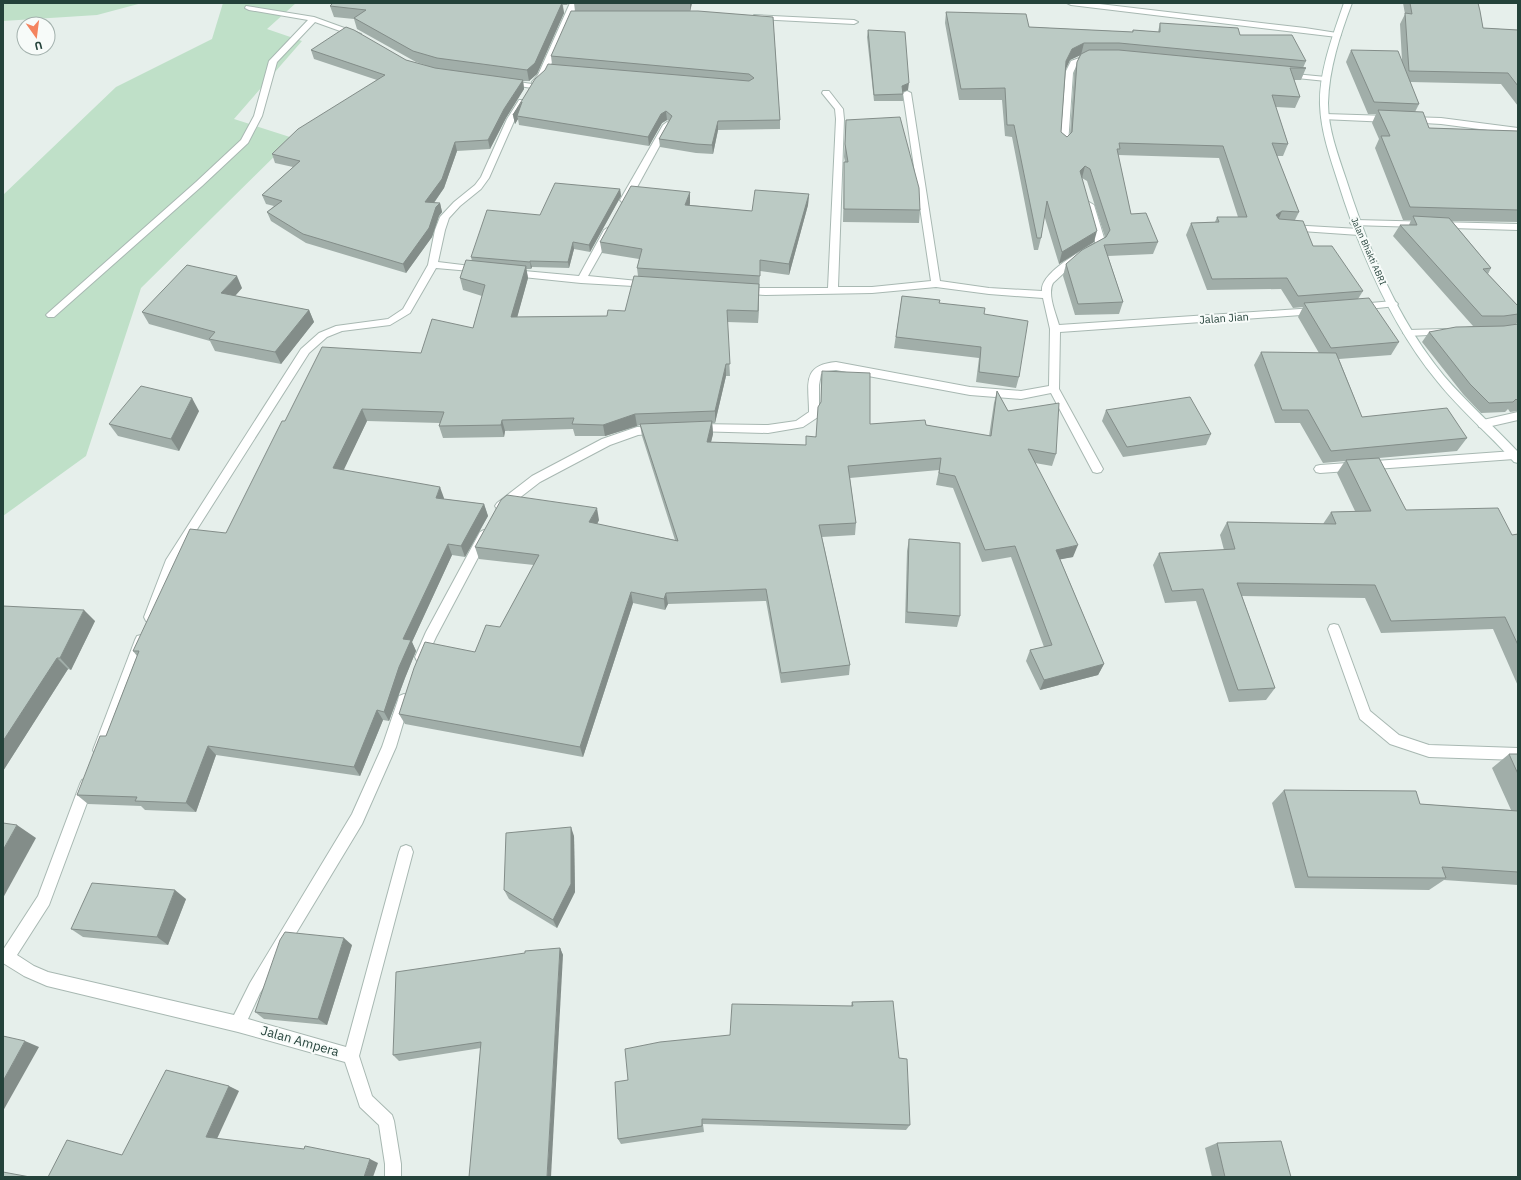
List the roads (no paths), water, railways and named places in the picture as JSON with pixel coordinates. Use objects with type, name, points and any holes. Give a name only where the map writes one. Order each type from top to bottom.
[{"type":"street","points":[[1071,3],[1337,35]]},
{"type":"street","name":"Jalan Bhakti ABRI","points":[[1348,3],[1337,35],[1326,79],[1325,117],[1332,153],[1355,222],[1408,333],[1440,378],[1516,457]]},
{"type":"street","points":[[249,8],[314,19],[366,38]]},
{"type":"street","points":[[97,757],[170,563],[305,351],[323,335],[340,328],[390,322],[406,311],[433,265],[440,230],[445,217],[457,204],[478,187],[485,178],[511,119],[532,86],[549,68],[570,11]]},
{"type":"street","points":[[746,17],[854,22]]},
{"type":"street","points":[[51,315],[204,180],[245,141],[258,116],[267,78],[273,61],[314,19]]},
{"type":"street","points":[[1064,144],[1069,73],[1074,63],[1085,58],[1100,58]]},
{"type":"street","points":[[1280,74],[1326,79]]},
{"type":"street","points":[[495,81],[532,86]]},
{"type":"street","points":[[826,93],[839,109],[840,119],[833,291]]},
{"type":"street","points":[[907,93],[936,284]]},
{"type":"street","points":[[1325,117],[1441,121],[1518,131]]},
{"type":"street","points":[[622,206],[667,124]]},
{"type":"street","points":[[1087,196],[1100,241],[1099,245],[1075,258],[1049,281],[1046,287],[1055,329],[1054,389],[1097,469]]},
{"type":"street","points":[[581,280],[615,219]]},
{"type":"street","points":[[1355,222],[1518,227]]},
{"type":"street","points":[[1277,227],[1359,232]]},
{"type":"street","points":[[433,265],[489,271]]},
{"type":"street","points":[[504,273],[656,286]]},
{"type":"street","points":[[734,291],[765,292],[872,290],[936,284],[989,291],[1047,295]]},
{"type":"street","points":[[1352,308],[1394,304]]},
{"type":"street","name":"Jalan Jian","points":[[1055,329],[1321,310]]},
{"type":"street","points":[[1408,333],[1456,332]]},
{"type":"street","points":[[687,429],[768,429],[799,424],[814,414],[813,378],[817,371],[825,367],[836,366],[993,394],[1021,395],[1054,389]]},
{"type":"street","points":[[1483,424],[1518,416]]},
{"type":"street","points":[[415,671],[430,636],[498,508],[536,479],[606,442],[637,431],[672,429]]},
{"type":"street","points":[[1320,469],[1516,457]]},
{"type":"street","points":[[1334,629],[1365,715],[1395,740],[1429,751],[1518,754]]},
{"type":"street","points":[[238,1024],[255,988],[357,819],[389,747],[407,691]]},
{"type":"street","points":[[5,957],[44,900],[92,772]]},
{"type":"street","points":[[351,1056],[406,852]]},
{"type":"street","name":"Jalan Ampera","points":[[5,957],[29,971],[47,979],[238,1024],[351,1056],[366,1101],[386,1121],[393,1164],[393,1177]]}]
